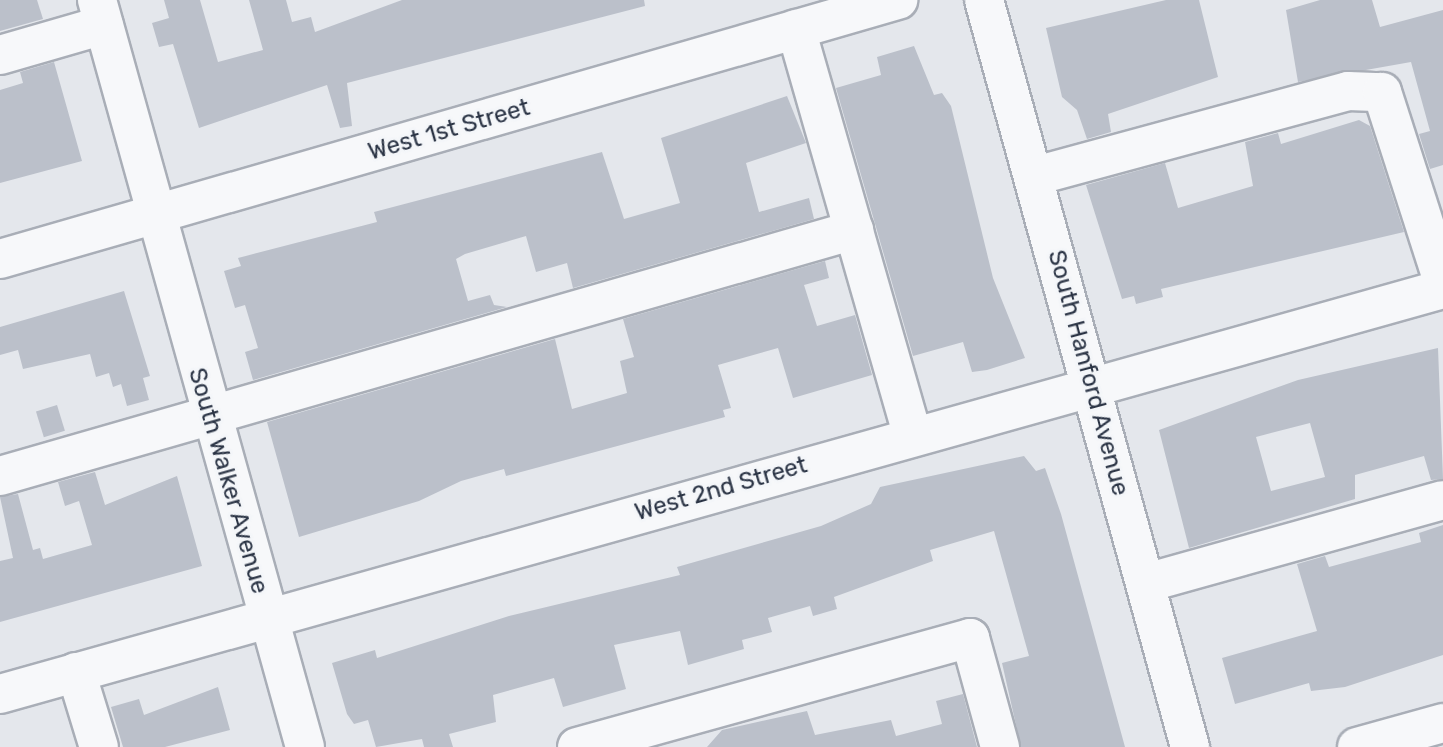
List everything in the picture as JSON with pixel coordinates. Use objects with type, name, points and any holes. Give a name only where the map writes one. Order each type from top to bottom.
[{"type":"street","name":"West 1st Street","points":[[0,259],[898,0]]},
{"type":"street","name":"South Hanford Avenue","points":[[984,0],[1190,747]]},
{"type":"street","points":[[0,55],[101,12]]},
{"type":"street","name":"South Walker Avenue","points":[[101,12],[160,214],[207,414],[305,747]]},
{"type":"street","points":[[796,29],[912,434]]},
{"type":"street","points":[[1035,176],[1348,91],[1382,92],[1443,282]]},
{"type":"street","points":[[0,476],[854,230]]},
{"type":"street","name":"West 2nd Street","points":[[0,694],[1090,384],[1443,289]]},
{"type":"street","points":[[1146,583],[1443,500]]},
{"type":"street","points":[[577,747],[970,638],[1000,747]]},
{"type":"street","points":[[76,672],[99,747]]},
{"type":"street","points":[[1357,747],[1443,723]]},
{"type":"building","points":[[0,0],[37,0],[43,19],[0,31]]},
{"type":"building","points":[[164,0],[200,0],[218,62],[263,50],[249,0],[286,0],[292,22],[311,17],[315,32],[402,0],[644,0],[645,6],[347,83],[352,126],[340,128],[327,85],[199,128],[173,44],[159,47],[152,23],[169,18]]},
{"type":"building","points":[[1166,0],[1199,0],[1218,77],[1108,114],[1111,132],[1087,139],[1077,110],[1062,97],[1046,28]]},
{"type":"building","points":[[1320,0],[1372,0],[1380,27],[1443,10],[1443,165],[1430,169],[1419,134],[1430,131],[1411,62],[1298,82],[1286,10]]},
{"type":"building","points":[[914,46],[934,95],[942,93],[951,106],[993,278],[1025,358],[987,370],[972,372],[963,342],[913,356],[836,88],[881,75],[877,57]]},
{"type":"building","points":[[54,62],[82,161],[0,183],[0,90],[23,83],[20,72]]},
{"type":"building","points":[[787,96],[806,143],[746,163],[759,212],[809,198],[814,219],[573,288],[567,263],[536,272],[526,236],[456,259],[468,301],[490,295],[494,305],[507,307],[253,380],[245,352],[258,348],[245,305],[235,308],[224,271],[241,266],[238,258],[377,222],[374,212],[602,152],[624,219],[680,203],[661,138]]},
{"type":"building","points":[[1359,120],[1370,126],[1404,232],[1161,289],[1163,297],[1136,304],[1134,296],[1122,299],[1086,185],[1165,163],[1178,208],[1253,186],[1245,142],[1278,133],[1281,144]]},
{"type":"building","points":[[825,261],[829,278],[804,285],[817,326],[855,315],[872,375],[793,398],[778,348],[718,365],[731,408],[723,410],[725,417],[506,476],[504,469],[461,481],[419,501],[299,537],[267,422],[555,339],[572,409],[627,393],[620,361],[634,357],[623,319]]},
{"type":"building","points":[[124,291],[150,376],[143,378],[149,400],[127,406],[121,384],[113,387],[109,373],[96,377],[90,354],[23,369],[18,350],[0,355],[0,327]]},
{"type":"building","points":[[1438,348],[1443,479],[1431,480],[1424,456],[1355,475],[1355,499],[1189,548],[1159,430],[1298,380]],"holes":[[[1310,423],[1325,477],[1271,491],[1256,437]]]},
{"type":"building","points":[[57,405],[65,431],[44,437],[36,411]]},
{"type":"building","points":[[1024,456],[1036,471],[1045,468],[1061,514],[1125,747],[1021,747],[1002,663],[1029,656],[994,531],[930,550],[933,561],[834,597],[837,609],[813,616],[810,606],[768,618],[772,632],[742,640],[744,649],[688,665],[680,631],[614,645],[626,689],[563,707],[554,678],[493,695],[496,722],[449,734],[453,747],[424,747],[422,739],[376,747],[368,720],[354,724],[347,714],[332,663],[375,650],[377,658],[509,616],[680,575],[677,567],[821,526],[871,504],[880,487]]},
{"type":"building","points":[[95,472],[105,505],[177,476],[202,566],[0,622],[0,561],[13,558],[0,497],[18,494],[33,550],[40,548],[43,559],[92,545],[79,501],[65,506],[58,482]]},
{"type":"building","points":[[1443,525],[1443,655],[1345,687],[1311,691],[1309,683],[1235,704],[1222,658],[1317,631],[1297,564],[1325,556],[1329,567],[1421,542],[1419,533]]},
{"type":"building","points":[[218,687],[230,730],[165,747],[123,747],[111,707],[139,699],[144,715]]},
{"type":"building","points":[[963,694],[977,747],[707,747],[722,730],[807,711],[815,735],[891,720],[896,736],[942,724],[936,701]]}]
